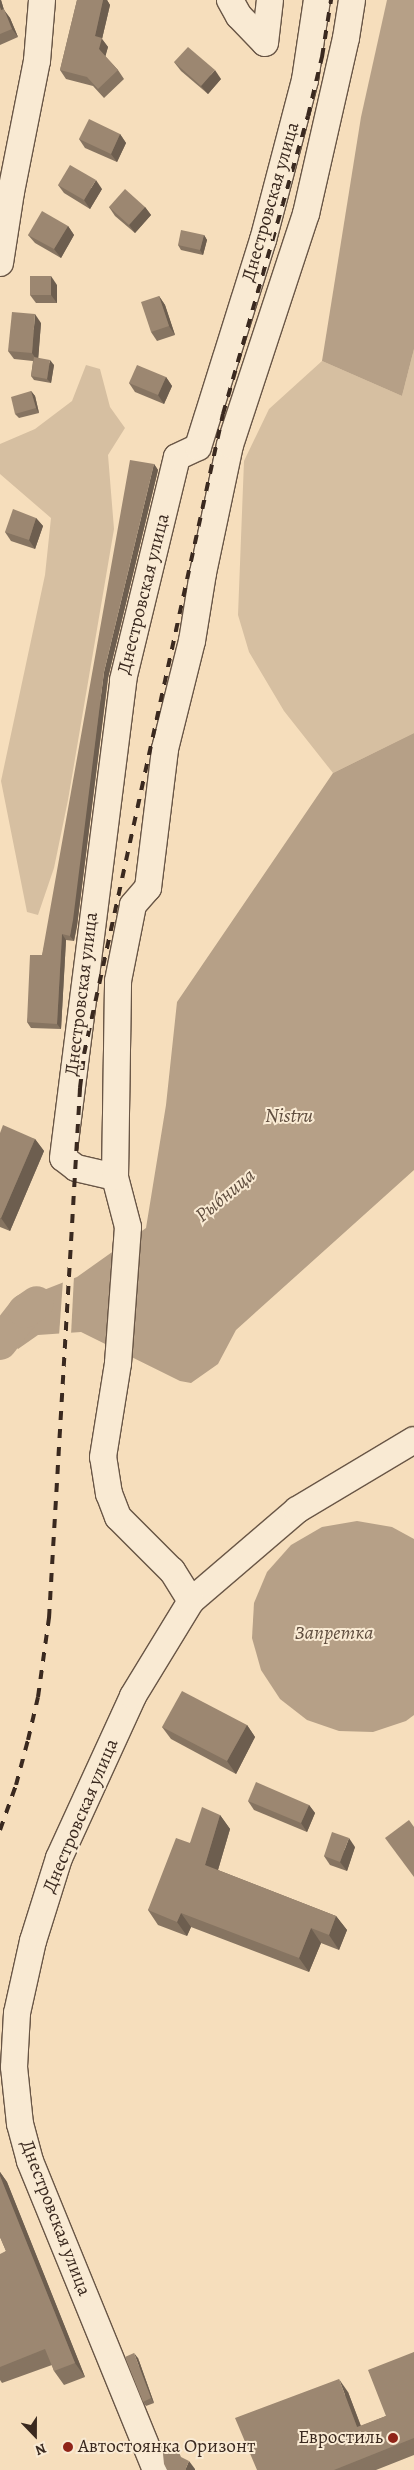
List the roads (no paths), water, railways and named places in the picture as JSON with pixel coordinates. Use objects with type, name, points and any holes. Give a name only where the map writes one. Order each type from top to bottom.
[{"type":"street","points":[[0,263],[11,192],[37,61],[42,0]]},
{"type":"street","points":[[230,0],[239,16],[265,43],[270,0]]},
{"type":"street","name":"Днестровская улица","points":[[115,1177],[76,1168],[63,1158],[122,680],[178,457],[198,446],[263,240],[305,80],[317,0]]},
{"type":"street","name":"Днестровская улица","points":[[191,1601],[172,1571],[118,1517],[109,1494],[103,1457],[118,1363],[128,1227],[115,1177],[118,981],[133,905],[148,888],[165,749],[192,641],[203,573],[230,445],[306,214],[346,38],[352,0]]},
{"type":"street","name":"Днестровская улица","points":[[156,2470],[30,2161],[20,2124],[14,2066],[17,2012],[33,1941],[59,1858],[133,1696],[191,1601],[298,1510],[414,1440]]},
{"type":"water","points":[[387,0],[414,0],[414,349],[402,396],[322,361],[361,117]]},
{"type":"water","name":"Nistru","points":[[414,733],[414,1170],[236,1330],[218,1364],[191,1383],[180,1381],[81,1332],[38,1335],[18,1349],[0,1329],[0,1321],[31,1295],[77,1277],[146,1228],[166,1105],[177,1002],[333,773]]},
{"type":"water","name":"Запретка","points":[[357,1521],[392,1527],[414,1539],[414,1715],[406,1721],[373,1732],[339,1731],[307,1720],[280,1699],[261,1670],[252,1638],[254,1603],[267,1572],[291,1545],[322,1527]]},
{"type":"waterway","name":"Рыбница","points":[[0,1343],[25,1311],[37,1303]]},
{"type":"railway","points":[[0,1830],[16,1785],[38,1697],[49,1618],[80,1088],[84,1054],[223,414],[308,116],[322,57],[331,0]]},
{"type":"place","name":"Евростиль","points":[[393,2438]]},
{"type":"place","name":"Автостоянка Оризонт","points":[[68,2447]]}]
